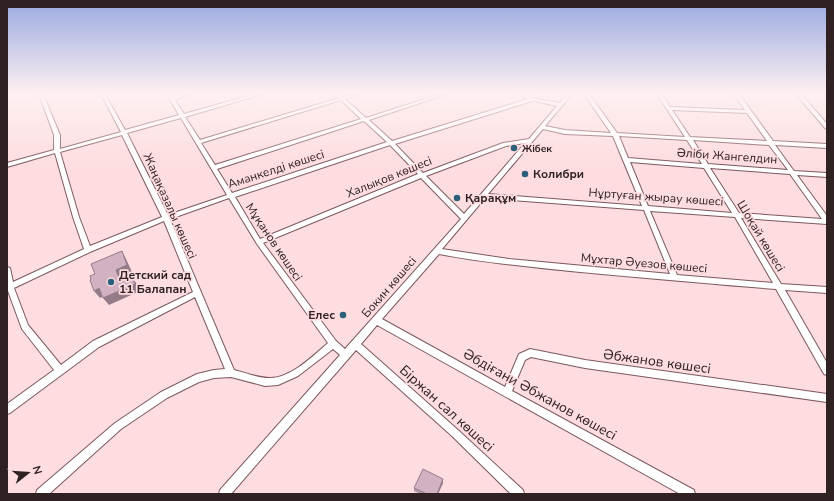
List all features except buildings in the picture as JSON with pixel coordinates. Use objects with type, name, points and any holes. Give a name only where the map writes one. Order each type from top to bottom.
[{"type":"street","points":[[50,117],[57,135],[57,152],[76,217],[88,250]]},
{"type":"street","name":"Жаңақазалы көшесі","points":[[116,117],[166,218],[231,373]]},
{"type":"street","points":[[7,165],[182,117]]},
{"type":"street","name":"Мұқанов көшесі","points":[[183,117],[259,242],[333,344],[346,355]]},
{"type":"street","points":[[198,142],[279,117]]},
{"type":"street","points":[[213,168],[372,117]]},
{"type":"street","name":"Аманкелді көшесі","points":[[9,287],[88,250],[166,218],[391,143],[476,117]]},
{"type":"street","name":"Бокин көшесі","points":[[224,494],[437,251],[550,117]]},
{"type":"street","points":[[604,117],[616,134],[675,278]]},
{"type":"street","name":"Шоқай көшесі","points":[[675,117],[779,286],[827,371]]},
{"type":"street","points":[[752,117],[827,221]]},
{"type":"street","points":[[818,117],[827,128]]},
{"type":"street","points":[[367,119],[464,218]]},
{"type":"street","points":[[541,127],[564,132],[827,146]]},
{"type":"street","name":"Халықов көшесі","points":[[259,242],[422,175],[505,144],[530,141]]},
{"type":"street","name":"Әліби Жангелдин","points":[[626,160],[827,175]]},
{"type":"street","name":"Нұртуған жырау көшесі","points":[[483,196],[827,221]]},
{"type":"street","name":"Мұхтар Әуезов көшесі","points":[[437,251],[460,256],[675,278],[827,290]]},
{"type":"street","points":[[7,270],[9,287],[25,327],[60,370]]},
{"type":"street","points":[[7,410],[96,344],[197,293]]},
{"type":"street","name":"Әбдіғани Әбжанов көшесі","points":[[376,320],[690,494]]},
{"type":"street","points":[[41,494],[118,426],[164,395],[197,378],[214,374],[231,373],[269,382],[279,381],[312,361],[333,344]]},
{"type":"street","name":"Біржан сал көшесі","points":[[355,344],[455,433],[519,494]]},
{"type":"street","name":"Әбжанов көшесі","points":[[507,392],[522,358],[530,353],[585,364],[827,398]]},
{"type":"place","name":"Жібек","points":[[514,148]]},
{"type":"place","name":"Колибри","points":[[525,174]]},
{"type":"place","name":"Қарақұм","points":[[457,198]]},
{"type":"place","name":"Детский сад 11 Балапан","points":[[111,282]]},
{"type":"place","name":"Елес","points":[[343,315]]}]
